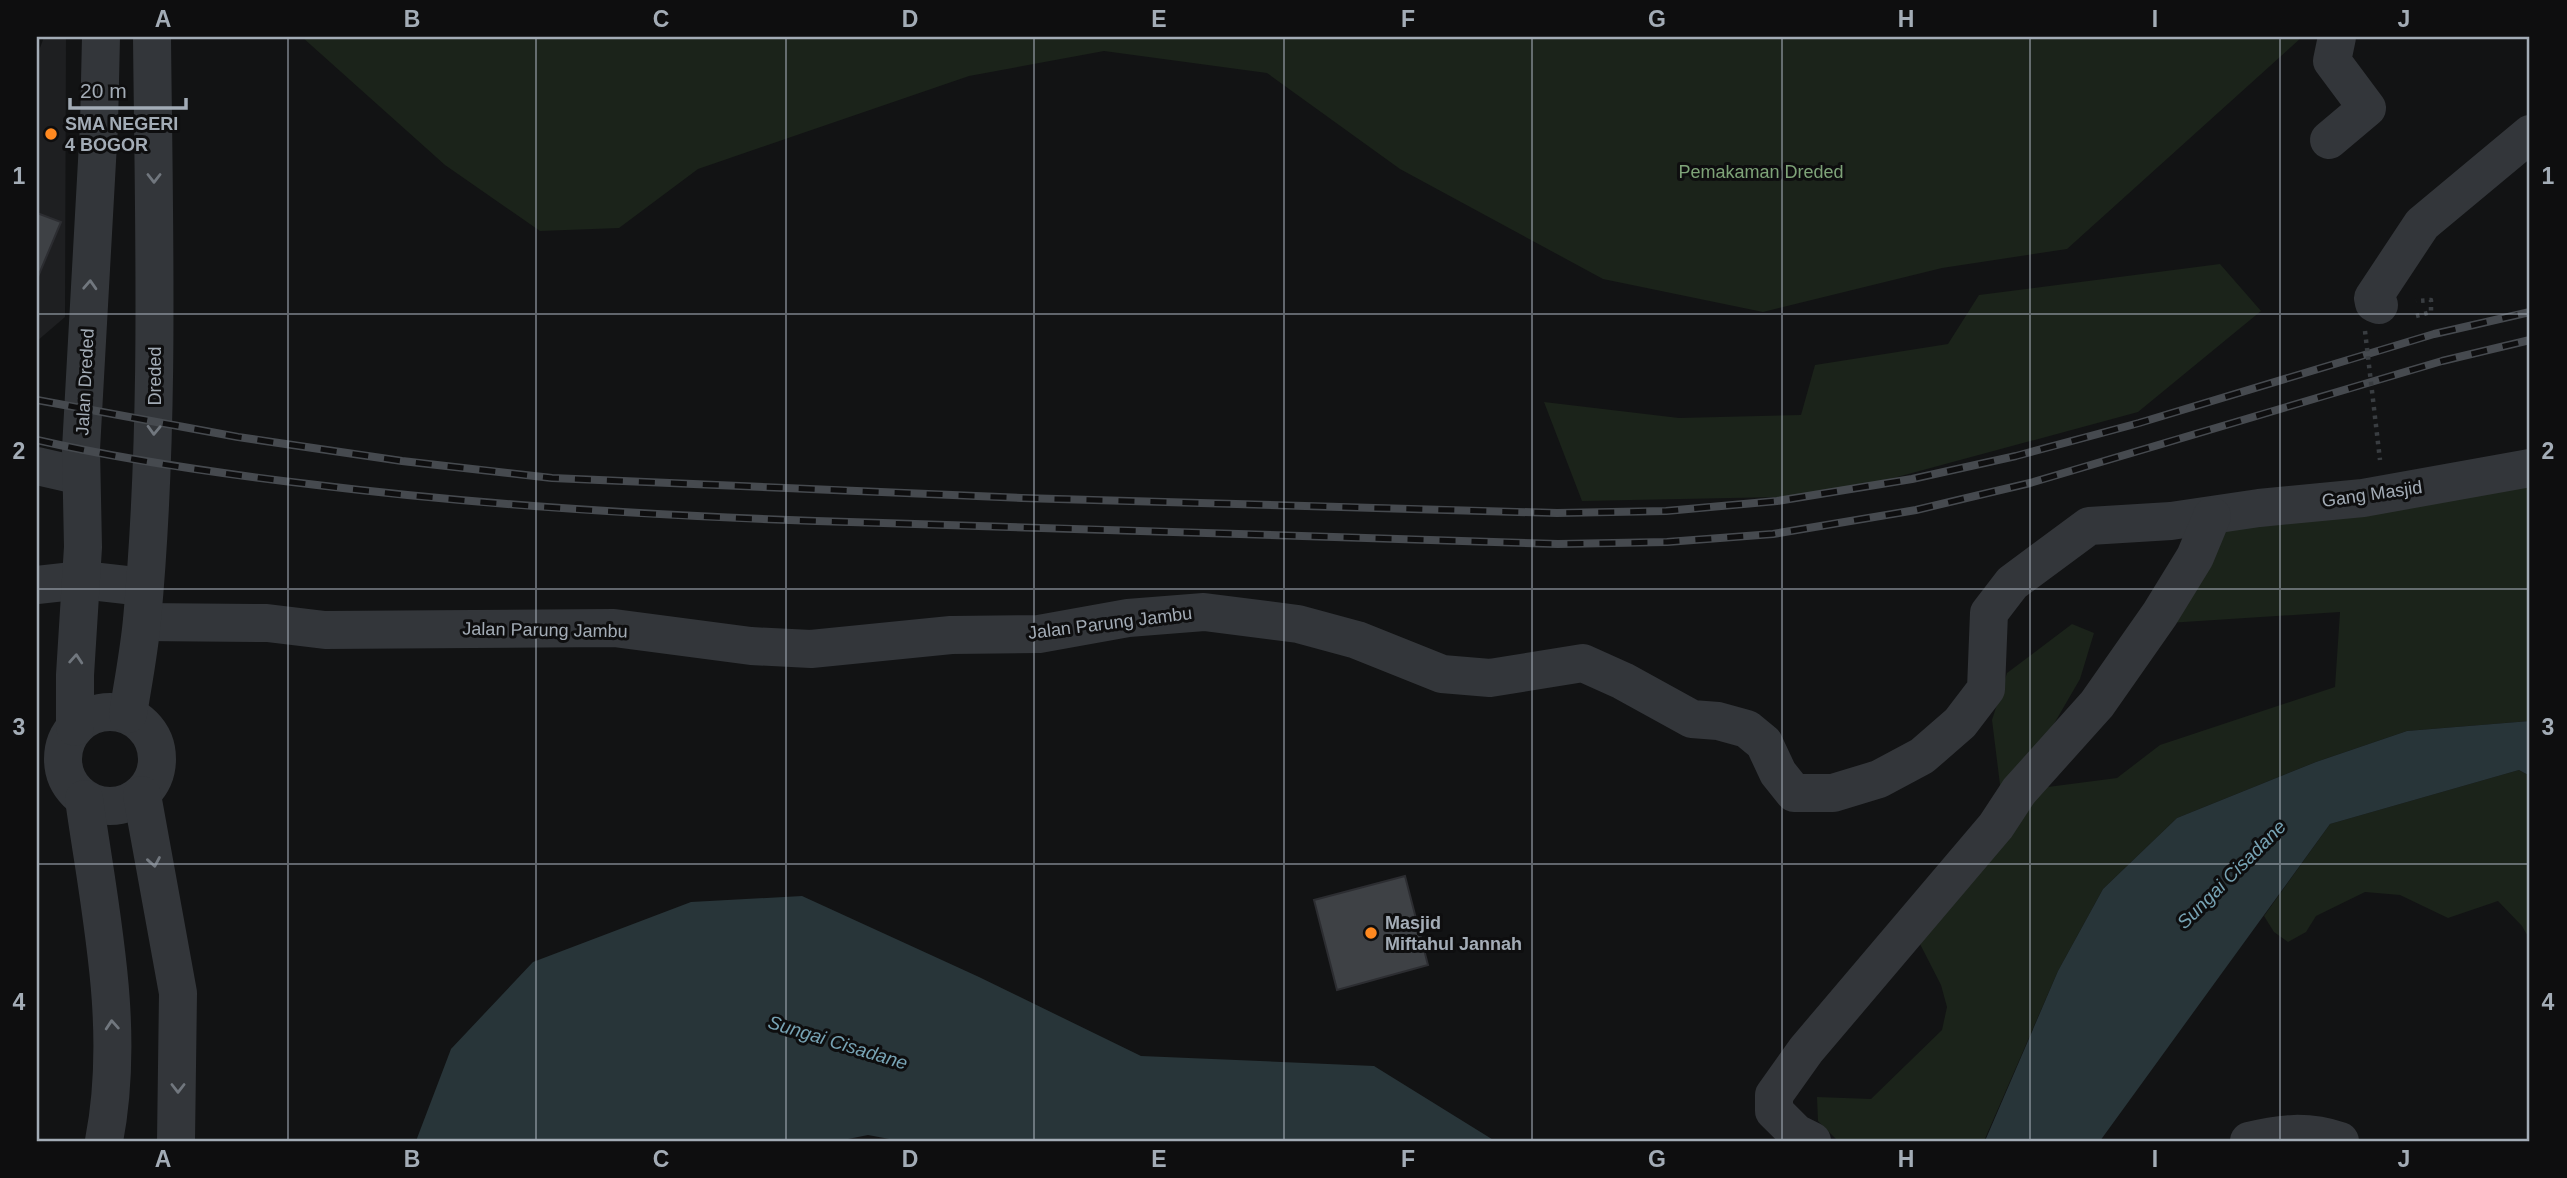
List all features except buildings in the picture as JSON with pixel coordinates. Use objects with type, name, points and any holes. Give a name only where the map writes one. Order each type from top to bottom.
[{"type":"street","name":"Jalan Dreded","points":[[75,727],[75,675],[82,580],[81,476],[101,37]]},
{"type":"street","name":"Dreded","points":[[128,715],[143,604],[152,483],[155,396],[152,37]]},
{"type":"street","points":[[2329,140],[2367,108],[2332,61],[2337,37]]},
{"type":"street","points":[[2372,318],[2373,298],[2422,224],[2530,134]]},
{"type":"street","points":[[37,466],[81,476]]},
{"type":"street","name":"Gang Masjid","points":[[2213,516],[2259,508],[2363,498],[2530,468]]},
{"type":"street","points":[[1812,1141],[1796,1133],[1774,1111],[1774,1095],[1806,1049],[1996,826],[2020,791],[2097,704],[2160,614],[2195,557],[2213,516]]},
{"type":"street","name":"Jalan Parung Jambu","points":[[143,604],[325,630],[614,628],[751,646],[811,649],[951,635],[1039,634],[1128,618],[1203,612],[1310,627],[1357,639],[1441,674],[1490,678],[1583,663],[1623,681],[1692,719],[1718,721],[1747,729],[1764,743],[1778,773],[1794,793],[1833,793],[1879,779],[1922,756],[1960,723],[1986,689],[1989,613],[2012,583],[2044,559],[2090,526],[2171,522],[2213,516]]},
{"type":"street","points":[[37,585],[82,580],[143,604]]},
{"type":"street","points":[[109,711],[128,715],[142,723],[158,750],[157,767],[152,782],[142,795],[114,807],[84,799],[68,782],[63,760],[64,748],[75,727],[90,716],[109,711]]},
{"type":"street","points":[[142,795],[178,993],[176,1141]]},
{"type":"street","points":[[84,799],[107,960],[114,1039],[109,1119],[104,1141]]},
{"type":"street","points":[[2249,1141],[2301,1132],[2340,1141]]},
{"type":"path","name":"Gang Masjid","points":[[2372,318],[2380,460]]},
{"type":"shaded area","name":"SMA NEGERI 4 BOGOR","points":[[44,37],[66,37],[65,317],[37,341],[37,279],[61,223],[37,213],[37,56]]},
{"type":"green space","name":"Pemakaman Dreded","points":[[302,37],[2302,37],[2067,249],[1942,268],[1763,312],[1603,279],[1400,169],[1267,73],[1104,51],[969,76],[698,169],[619,228],[540,231],[445,165]]},
{"type":"green space","points":[[2220,264],[2261,311],[2138,412],[1827,496],[1582,501],[1544,402],[1679,418],[1801,415],[1815,365],[1948,344],[1979,295]]},
{"type":"green space","points":[[2530,467],[2530,721],[2407,731],[2316,762],[2177,818],[2103,889],[2058,971],[1984,1141],[1838,1141],[1818,1121],[1817,1097],[1871,1099],[1942,1030],[1947,1007],[1941,985],[1920,944],[2004,817],[1992,720],[2007,673],[2072,624],[2094,633],[2080,679],[2044,741],[2040,788],[2117,778],[2160,745],[2335,687],[2340,612],[2153,624],[2212,516]]},
{"type":"green space","points":[[2519,770],[2530,776],[2530,940],[2522,926],[2498,901],[2448,918],[2400,895],[2365,892],[2316,916],[2306,932],[2288,942],[2274,932],[2264,916],[2330,824]]},
{"type":"water","name":"Sungai Cisadane","points":[[2530,721],[2530,776],[2519,770],[2330,824],[2100,1141],[1985,1141],[2058,971],[2103,889],[2177,818],[2316,762],[2407,731]]},
{"type":"water","name":"Sungai Cisadane","points":[[802,896],[979,977],[1141,1056],[1374,1066],[1495,1141],[900,1141],[868,1135],[838,1141],[416,1141],[451,1049],[533,962],[691,902]]},
{"type":"railway","points":[[37,400],[238,437],[402,461],[552,478],[1022,498],[1557,513],[1666,511],[1777,501],[1912,479],[2016,456],[2139,423],[2434,334],[2530,312]]},
{"type":"railway","points":[[37,440],[141,461],[282,481],[458,500],[600,511],[812,521],[1558,544],[1667,542],[1773,534],[1916,510],[2030,483],[2442,361],[2530,340]]},
{"type":"place","name":"SMA NEGERI 4 BOGOR","points":[[51,134]]},
{"type":"place","name":"Masjid Miftahul Jannah","points":[[1371,933]]}]
